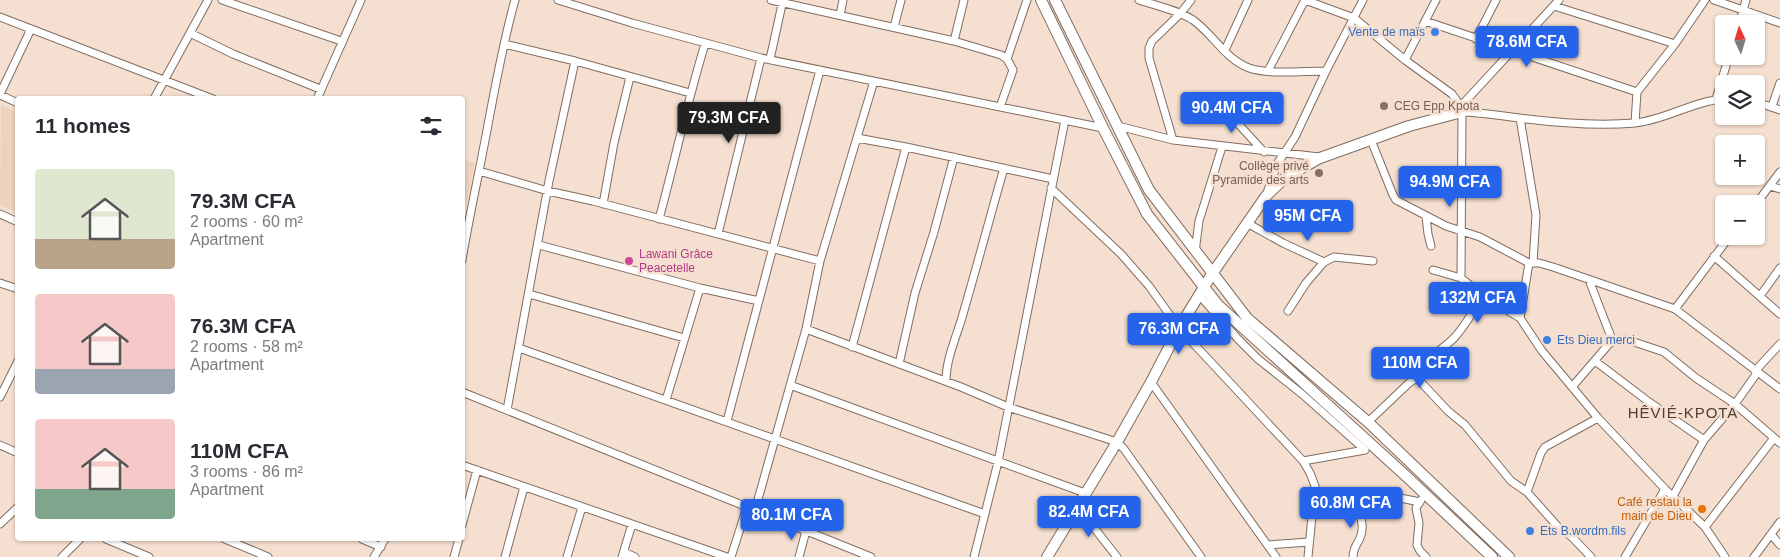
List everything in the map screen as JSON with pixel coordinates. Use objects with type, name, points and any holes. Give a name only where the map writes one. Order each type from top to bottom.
[{"type":"main road","points":[[1041,0],[1147,214],[1202,292],[1422,498],[1492,557]]},
{"type":"main road","points":[[1055,0],[1149,190],[1247,318],[1368,422],[1509,557]]},
{"type":"main road","points":[[1047,557],[1117,442],[1179,328],[1212,274],[1266,196],[1286,177],[1320,158],[1409,126],[1461,110]]},
{"type":"street","points":[[156,96],[208,0]]},
{"type":"street","points":[[222,0],[341,41]]},
{"type":"street","points":[[318,96],[361,0]]},
{"type":"street","points":[[465,229],[479,172],[504,44],[515,0]]},
{"type":"street","points":[[558,0],[705,44],[761,58],[1103,128]]},
{"type":"street","points":[[771,0],[783,1],[954,41],[982,48],[1007,59],[1013,70],[1000,107]]},
{"type":"street","points":[[840,15],[843,0]]},
{"type":"street","points":[[894,27],[901,0]]},
{"type":"street","points":[[954,41],[964,0]]},
{"type":"street","points":[[1007,59],[1027,0]]},
{"type":"street","points":[[1139,0],[1193,20],[1236,60],[1249,68],[1268,71],[1326,71]]},
{"type":"street","points":[[1173,140],[1149,58],[1149,48],[1152,41],[1192,0]]},
{"type":"street","points":[[1225,50],[1248,0]]},
{"type":"street","points":[[1268,71],[1305,0],[1354,18],[1405,60],[1452,94],[1461,110],[1461,278]]},
{"type":"street","points":[[1266,196],[1274,171],[1295,137],[1326,71],[1363,0]]},
{"type":"street","points":[[1405,60],[1436,0]]},
{"type":"street","points":[[1476,39],[1496,0]]},
{"type":"street","points":[[1461,110],[1511,51],[1559,0]]},
{"type":"street","points":[[1635,122],[1637,92],[1675,44],[1704,0]]},
{"type":"street","points":[[1714,0],[1780,24]]},
{"type":"street","points":[[1742,15],[1746,0]]},
{"type":"street","points":[[770,59],[783,1]]},
{"type":"street","points":[[1554,6],[1675,44]]},
{"type":"street","points":[[0,17],[205,96]]},
{"type":"street","points":[[1425,21],[1637,92]]},
{"type":"street","points":[[15,102],[0,95],[31,29]]},
{"type":"street","points":[[190,33],[233,54],[320,89]]},
{"type":"street","points":[[504,44],[690,92]]},
{"type":"street","points":[[659,219],[681,137],[690,92],[705,44]]},
{"type":"street","points":[[718,234],[761,58]]},
{"type":"street","points":[[507,410],[548,191],[575,61]]},
{"type":"street","points":[[727,421],[820,70]]},
{"type":"street","points":[[602,204],[630,77]]},
{"type":"street","points":[[755,510],[806,329],[820,261],[874,81]]},
{"type":"street","points":[[1772,106],[1780,83]]},
{"type":"street","points":[[1461,110],[1520,118],[1606,123],[1635,122],[1661,118],[1702,102],[1715,99]]},
{"type":"street","points":[[1211,102],[1231,116],[1264,152]]},
{"type":"street","points":[[1765,104],[1780,110]]},
{"type":"street","points":[[1520,118],[1536,215],[1531,263],[1520,318]]},
{"type":"street","points":[[974,557],[998,462],[1065,120]]},
{"type":"street","points":[[1118,126],[1173,140],[1320,158]]},
{"type":"street","points":[[857,138],[1053,179]]},
{"type":"street","points":[[1371,140],[1394,198],[1426,216],[1460,232],[1480,237],[1531,263],[1553,267],[1675,309],[1780,389]]},
{"type":"street","points":[[852,347],[906,147]]},
{"type":"street","points":[[1195,252],[1199,221],[1222,147]]},
{"type":"street","points":[[899,364],[915,293],[954,157]]},
{"type":"street","points":[[946,381],[947,365],[963,317],[1004,168]]},
{"type":"street","points":[[479,172],[820,261]]},
{"type":"street","points":[[1763,195],[1780,172]]},
{"type":"street","points":[[1770,186],[1780,189]]},
{"type":"street","points":[[1051,188],[1121,254],[1148,286],[1179,328],[1303,462],[1314,481],[1315,494],[1308,557]]},
{"type":"street","points":[[0,214],[15,221]]},
{"type":"street","points":[[1426,216],[1431,246]]},
{"type":"street","points":[[1247,223],[1283,243],[1324,262]]},
{"type":"street","points":[[539,244],[700,288],[759,301]]},
{"type":"street","points":[[1675,309],[1723,245]]},
{"type":"street","points":[[1714,256],[1780,314]]},
{"type":"street","points":[[1288,312],[1306,283],[1324,262],[1334,257],[1373,261]]},
{"type":"street","points":[[1760,296],[1780,268]]},
{"type":"street","points":[[1433,270],[1461,278],[1482,296],[1520,318],[1542,351],[1598,418],[1666,489],[1706,527],[1725,557]]},
{"type":"street","points":[[1590,280],[1613,342]]},
{"type":"street","points":[[0,283],[15,288]]},
{"type":"street","points":[[666,400],[700,288]]},
{"type":"street","points":[[1202,292],[1238,339],[1365,450],[1303,462]]},
{"type":"street","points":[[529,294],[684,338]]},
{"type":"street","points":[[1368,422],[1409,383],[1417,378],[1424,365],[1454,338],[1482,296]]},
{"type":"street","points":[[806,329],[946,381],[1008,407],[1117,442],[1124,449],[1201,557]]},
{"type":"street","points":[[1572,387],[1613,342],[1625,339],[1664,352],[1696,378],[1735,404],[1777,440],[1706,527]]},
{"type":"street","points":[[1673,496],[1704,440],[1735,404],[1756,372],[1780,344]]},
{"type":"street","points":[[518,348],[985,514]]},
{"type":"street","points":[[1594,361],[1704,440]]},
{"type":"street","points":[[0,397],[15,367]]},
{"type":"street","points":[[1417,378],[1448,411],[1465,424],[1511,481],[1527,492],[1559,528],[1571,536],[1591,557]]},
{"type":"street","points":[[1151,382],[1276,557]]},
{"type":"street","points":[[790,384],[1085,493]]},
{"type":"street","points":[[465,393],[871,557]]},
{"type":"street","points":[[1527,492],[1545,447],[1598,418]]},
{"type":"street","points":[[0,444],[15,452]]},
{"type":"street","points":[[465,466],[726,557]]},
{"type":"street","points":[[465,514],[477,470]]},
{"type":"street","points":[[504,557],[524,487]]},
{"type":"street","points":[[1625,557],[1666,489]]},
{"type":"street","points":[[1315,494],[1355,497],[1422,498]]},
{"type":"street","points":[[1353,557],[1354,547],[1360,539],[1362,531],[1355,497]]},
{"type":"street","points":[[1422,498],[1416,508],[1419,523],[1417,545],[1426,557]]},
{"type":"street","points":[[1077,506],[1117,557]]},
{"type":"street","points":[[567,557],[582,507]]},
{"type":"street","points":[[732,557],[747,507]]},
{"type":"street","points":[[0,524],[15,509]]},
{"type":"street","points":[[1754,557],[1780,522]]},
{"type":"street","points":[[632,524],[623,555],[635,557]]},
{"type":"street","points":[[799,557],[806,531]]},
{"type":"street","points":[[1771,534],[1780,545]]},
{"type":"street","points":[[62,557],[78,541]]},
{"type":"street","points":[[111,541],[149,557]]},
{"type":"street","points":[[230,541],[268,557]]},
{"type":"street","points":[[367,541],[381,547]]},
{"type":"street","points":[[374,557],[385,541]]},
{"type":"street","points":[[454,557],[458,541]]},
{"type":"street","points":[[1268,546],[1309,542]]},
{"type":"shaded area","points":[[1,105],[15,112],[15,211],[0,205]]},
{"type":"shaded area","points":[[465,160],[475,163],[465,209]]},
{"type":"place","name":"Vente de maïs","points":[[1435,32]]},
{"type":"place","name":"CEG Epp Kpota","points":[[1384,106]]},
{"type":"place","name":"Collège privé Pyramide des arts","points":[[1319,173]]},
{"type":"place","name":"Lawani Grâce Peacetelle","points":[[629,261]]},
{"type":"place","name":"Ets Dieu merci","points":[[1547,340]]},
{"type":"place","name":"Café restau la main de Dieu","points":[[1702,509]]},
{"type":"place","name":"Ets B.wordm.fils","points":[[1530,531]]},
{"type":"district","name":"HÊVIÉ-KPOTA","points":[[1683,412]]}]
